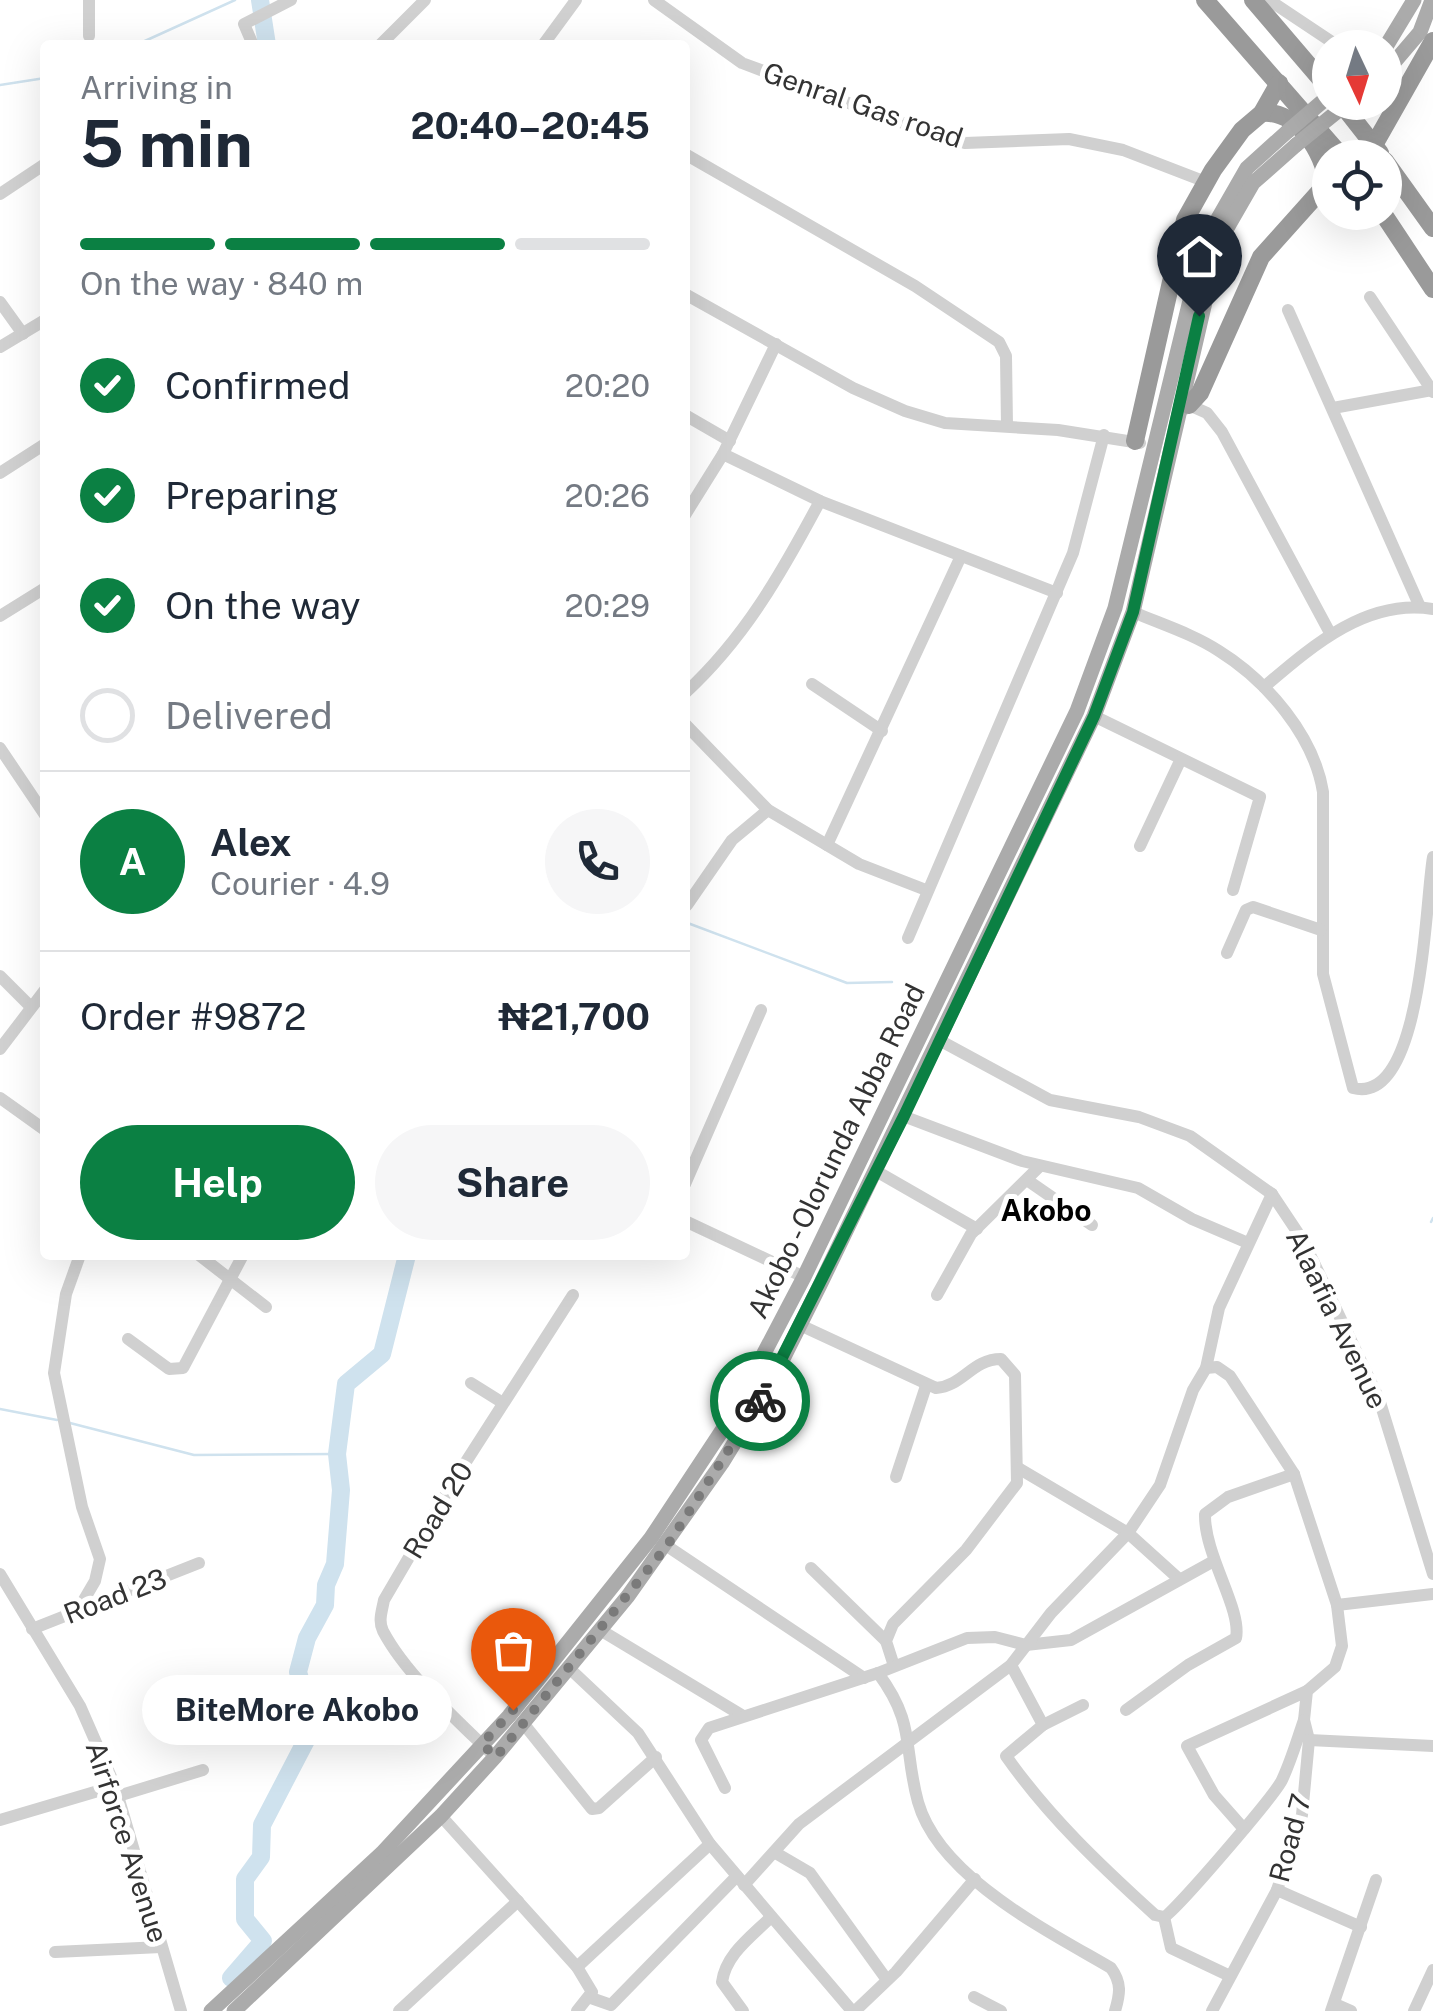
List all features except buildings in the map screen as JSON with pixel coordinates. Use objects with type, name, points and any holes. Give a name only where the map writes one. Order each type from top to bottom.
[{"type":"highway","points":[[1205,0],[1328,140]]},
{"type":"highway","points":[[1253,0],[1312,71]]},
{"type":"highway","points":[[1387,140],[1433,41]]},
{"type":"highway","points":[[1134,442],[1171,266],[1185,220],[1206,182],[1242,130],[1262,114],[1279,83]]},
{"type":"highway","points":[[1262,114],[1284,116],[1312,143]]},
{"type":"highway","points":[[1354,120],[1369,140]]},
{"type":"highway","points":[[1402,185],[1433,228]]},
{"type":"highway","points":[[1182,410],[1212,368],[1260,257],[1312,200]]},
{"type":"highway","points":[[1394,230],[1433,289]]},
{"type":"main road","points":[[1396,30],[1414,0]]},
{"type":"main road","points":[[1402,53],[1420,32],[1432,0]]},
{"type":"main road","points":[[1292,138],[1312,114]]},
{"type":"main road","points":[[1292,138],[1320,120]]},
{"type":"main road","name":"Akobo - Olorunda Abba Road","points":[[232,2003],[382,1853],[639,1569],[667,1546],[752,1415],[904,1116],[1094,716],[1133,612],[1219,242],[1253,183],[1292,138]]},
{"type":"main road","name":"Akobo - Olorunda Abba Road","points":[[232,2003],[441,1816],[496,1757],[602,1631],[729,1420],[878,1126],[1086,688],[1115,608],[1204,244],[1222,204],[1246,168],[1292,138]]},
{"type":"main road","points":[[1086,688],[1102,695]]},
{"type":"main road","points":[[878,1126],[894,1134]]},
{"type":"street","points":[[89,0],[89,36]]},
{"type":"street","points":[[250,40],[244,24],[291,0]]},
{"type":"street","points":[[385,40],[426,0]]},
{"type":"street","points":[[547,40],[576,0]]},
{"type":"street","name":"Genral Gas road","points":[[654,0],[742,63],[894,120],[965,143],[1068,139],[1123,150],[1206,182]]},
{"type":"street","points":[[1269,0],[1315,30]]},
{"type":"street","points":[[690,157],[915,286],[999,342],[1006,356],[1008,426]]},
{"type":"street","points":[[0,194],[40,167]]},
{"type":"street","points":[[690,297],[905,411],[945,423],[1104,436],[1157,447]]},
{"type":"street","points":[[1333,408],[1432,391],[1370,298]]},
{"type":"street","points":[[0,302],[23,334]]},
{"type":"street","points":[[1264,687],[1330,633],[1365,618],[1426,608],[1288,310]]},
{"type":"street","points":[[0,348],[40,323]]},
{"type":"street","points":[[690,506],[730,441],[776,344]]},
{"type":"street","points":[[1182,410],[1206,413],[1222,432],[1330,633]]},
{"type":"street","points":[[690,418],[730,441]]},
{"type":"street","points":[[908,938],[1084,524],[1104,436]]},
{"type":"street","points":[[0,473],[40,447]]},
{"type":"street","points":[[722,454],[820,501],[1057,593]]},
{"type":"street","points":[[690,688],[724,657],[768,596],[820,501]]},
{"type":"street","points":[[827,845],[961,556]]},
{"type":"street","points":[[0,616],[40,592]]},
{"type":"street","points":[[1133,612],[1219,650],[1264,687],[1318,763],[1323,792],[1323,974],[1353,1088],[1373,1088],[1396,1066],[1409,1034],[1433,857]]},
{"type":"street","points":[[812,684],[882,731]]},
{"type":"street","points":[[1094,716],[1260,797],[1233,890]]},
{"type":"street","points":[[690,729],[768,810],[859,864],[926,890]]},
{"type":"street","points":[[0,748],[40,808]]},
{"type":"street","points":[[1140,846],[1180,760]]},
{"type":"street","points":[[690,899],[732,840],[768,810]]},
{"type":"street","points":[[1227,954],[1246,910],[1253,908],[1321,930]]},
{"type":"street","points":[[0,976],[31,1008]]},
{"type":"street","points":[[0,1049],[40,996]]},
{"type":"street","points":[[690,1173],[762,1010]]},
{"type":"street","name":"Alaafia Avenue","points":[[939,1040],[1050,1100],[1139,1117],[1190,1136],[1272,1194],[1304,1242],[1379,1399],[1433,1574]]},
{"type":"street","points":[[0,1098],[40,1126]]},
{"type":"street","points":[[904,1116],[1040,1166],[1138,1188],[1192,1219],[1248,1242]]},
{"type":"street","points":[[937,1295],[976,1228],[1040,1166]]},
{"type":"street","points":[[876,1171],[976,1228]]},
{"type":"street","points":[[1028,1180],[1092,1225]]},
{"type":"street","points":[[590,1998],[612,2005],[799,1824],[1011,1666],[1051,1613],[1128,1533],[1160,1485],[1193,1390],[1206,1368],[1218,1308],[1272,1194]]},
{"type":"street","points":[[690,1223],[804,1277]]},
{"type":"street","points":[[78,1260],[66,1294],[54,1373],[82,1506],[100,1559],[95,1582],[78,1610]]},
{"type":"street","points":[[205,1260],[266,1306]]},
{"type":"street","points":[[128,1339],[169,1369],[183,1368],[241,1260]]},
{"type":"street","name":"Road 20","points":[[482,1744],[427,1687],[384,1632],[380,1620],[384,1600],[503,1403],[574,1295]]},
{"type":"street","points":[[800,1324],[926,1386],[948,1388],[972,1366],[1001,1360],[1015,1375],[1018,1468],[1010,1497],[893,1624],[886,1642]]},
{"type":"street","points":[[1206,1368],[1217,1367],[1230,1376],[1294,1474],[1337,1604],[1342,1646],[1335,1667],[1307,1691],[1188,1746],[1214,1795],[1244,1829]]},
{"type":"street","points":[[471,1383],[503,1403]]},
{"type":"street","points":[[896,1477],[926,1386]]},
{"type":"street","points":[[1018,1468],[1128,1533],[1180,1579]]},
{"type":"street","points":[[1126,1710],[1188,1664],[1234,1643],[1236,1623],[1212,1562],[1205,1514],[1228,1497],[1294,1474]]},
{"type":"street","points":[[667,1546],[871,1675],[896,1697],[910,1740],[924,1816],[947,1854],[974,1879],[1041,1926],[1111,1968],[1118,1978],[1120,1992],[1115,2011]]},
{"type":"street","points":[[725,1788],[702,1735],[743,1716],[871,1675],[967,1638],[995,1637],[1026,1645],[1071,1640],[1212,1562]]},
{"type":"street","name":"Road 23","points":[[32,1628],[199,1563]]},
{"type":"street","points":[[811,1568],[886,1642],[894,1666]]},
{"type":"street","name":"Airforce Avenue","points":[[0,1574],[80,1706],[116,1791],[181,2011]]},
{"type":"street","points":[[1337,1604],[1433,1594]]},
{"type":"street","points":[[602,1631],[743,1716]]},
{"type":"street","points":[[1011,1666],[1042,1725]]},
{"type":"street","points":[[569,1668],[638,1734],[710,1844],[853,2011],[887,1980],[974,1879]]},
{"type":"street","name":"Road 7","points":[[1212,2011],[1278,1890],[1302,1815],[1309,1740],[1304,1720],[1307,1691]]},
{"type":"street","points":[[1084,1705],[1042,1725],[1006,1756],[1042,1808],[1084,1851],[1156,1915],[1164,1917],[1180,1907],[1203,1873],[1281,1783],[1304,1720]]},
{"type":"street","points":[[523,1722],[592,1809],[656,1758]]},
{"type":"street","points":[[1309,1740],[1433,1746]]},
{"type":"street","points":[[482,1744],[496,1757]]},
{"type":"street","points":[[0,1820],[203,1770]]},
{"type":"street","points":[[441,1816],[577,1967],[590,1988],[590,1998],[577,2011]]},
{"type":"street","points":[[577,1967],[710,1844]]},
{"type":"street","points":[[774,1852],[810,1873],[887,1980]]},
{"type":"street","points":[[1351,2011],[1333,2008],[1376,1880]]},
{"type":"street","points":[[1278,1890],[1361,1927]]},
{"type":"street","points":[[400,2011],[518,1901]]},
{"type":"street","points":[[1164,1917],[1171,1948],[1230,1976]]},
{"type":"street","points":[[743,2011],[722,1982],[723,1973],[728,1960],[770,1918]]},
{"type":"street","points":[[55,1952],[161,1947]]},
{"type":"street","points":[[1414,2011],[1433,1970]]},
{"type":"street","points":[[974,1997],[1001,2011]]},
{"type":"waterway","points":[[147,40],[235,0]]},
{"type":"waterway","points":[[260,0],[266,40]]},
{"type":"waterway","points":[[0,85],[40,79]]},
{"type":"waterway","points":[[690,924],[847,983],[892,982]]},
{"type":"waterway","points":[[1431,1222],[1433,1218]]},
{"type":"waterway","points":[[231,1978],[263,1941],[245,1919],[245,1879],[261,1857],[262,1825],[314,1725],[298,1672],[307,1638],[325,1605],[326,1585],[335,1564],[341,1490],[337,1454],[346,1384],[382,1354],[406,1260]]},
{"type":"waterway","points":[[0,1409],[57,1420]]},
{"type":"waterway","points":[[70,1423],[194,1455],[337,1454]]},
{"type":"way so far","points":[[513,1710],[482,1744],[496,1757],[602,1631],[667,1546],[760,1401]]},
{"type":"place","name":"BiteMore Akobo","points":[[513,1710]]},
{"type":"district","name":"Akobo","points":[[1046,1211]]},
{"type":"route","points":[[760,1401],[904,1116],[1094,716],[1133,612],[1199,316]]}]
